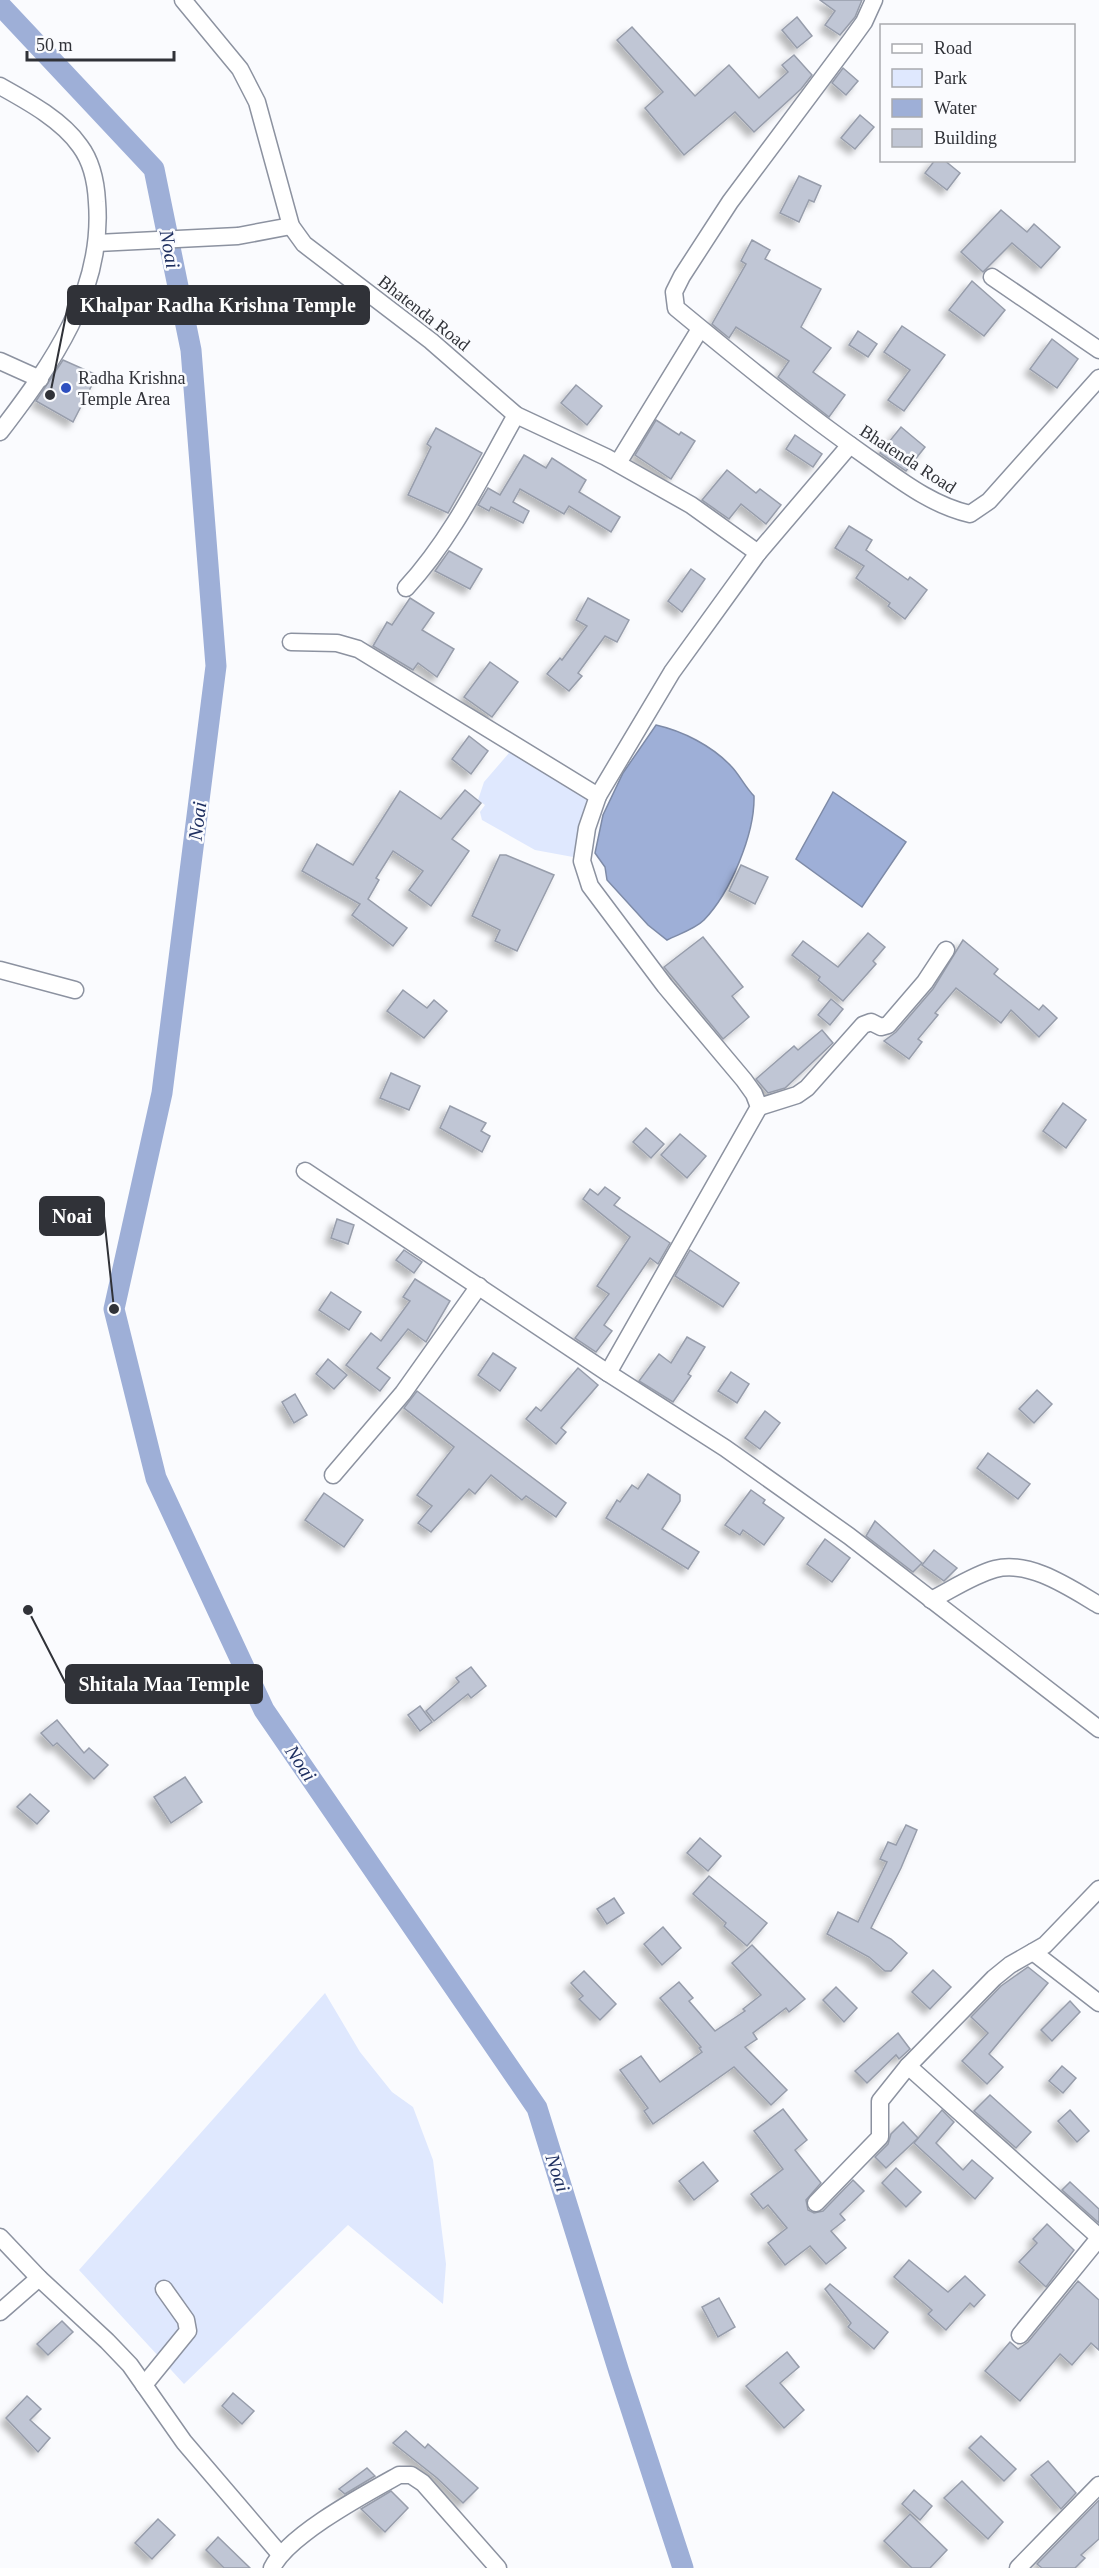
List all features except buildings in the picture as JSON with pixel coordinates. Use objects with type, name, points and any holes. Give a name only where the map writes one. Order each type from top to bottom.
[{"type":"street","name":"Bhatenda Road","points":[[183,0],[240,69],[257,102],[291,226],[304,244],[431,341],[516,415],[618,464],[690,505],[758,553]]},
{"type":"street","name":"Bhatenda Road","points":[[874,0],[864,22],[730,202],[682,276],[675,292],[676,308],[792,404],[914,490],[948,509],[970,514],[988,501],[1099,378]]},
{"type":"street","points":[[0,86],[54,121],[80,145],[91,165],[97,195],[99,225],[93,268],[81,306],[40,380],[0,432]]},
{"type":"street","points":[[97,243],[238,236],[291,226]]},
{"type":"street","points":[[992,277],[1099,350]]},
{"type":"street","points":[[618,464],[700,329]]},
{"type":"street","points":[[0,361],[40,380]]},
{"type":"street","points":[[406,588],[432,560],[447,538],[516,415]]},
{"type":"street","points":[[759,1107],[754,1094],[744,1080],[665,986],[590,886],[582,861],[587,828],[598,796],[672,672],[758,553],[850,445]]},
{"type":"street","points":[[291,642],[337,643],[358,649],[598,796]]},
{"type":"street","points":[[608,1373],[759,1107],[797,1095],[807,1088],[863,1025],[871,1022],[881,1027],[888,1024],[924,982],[946,950]]},
{"type":"street","points":[[0,970],[75,990]]},
{"type":"street","points":[[305,1171],[608,1373],[725,1448],[849,1536],[1099,1729]]},
{"type":"street","points":[[333,1475],[403,1393],[479,1286]]},
{"type":"street","points":[[931,1600],[994,1569],[1009,1567],[1035,1572],[1099,1605]]},
{"type":"street","points":[[816,2203],[880,2137],[880,2102],[908,2066],[994,1978],[1045,1944],[1099,1889]]},
{"type":"street","points":[[1033,1952],[1099,2002]]},
{"type":"street","points":[[908,2066],[1099,2237],[1020,2335]]},
{"type":"street","points":[[0,2236],[39,2278],[107,2341],[144,2385],[184,2442],[276,2561],[330,2517],[399,2475],[411,2475],[423,2483],[498,2568]]},
{"type":"street","points":[[0,2312],[39,2278]]},
{"type":"street","points":[[144,2385],[188,2331],[186,2320],[164,2289]]},
{"type":"street","points":[[1018,2568],[1099,2485]]},
{"type":"green space","points":[[498,743],[590,801],[573,857],[535,850],[482,820],[480,812],[485,805],[478,800],[484,782],[509,753]]},
{"type":"green space","points":[[325,1993],[360,2052],[392,2092],[413,2107],[433,2160],[446,2264],[443,2304],[348,2225],[184,2384],[79,2270]]},
{"type":"water","points":[[656,725],[687,735],[715,752],[734,769],[754,796],[750,828],[745,845],[723,895],[704,920],[692,929],[667,940],[648,925],[607,880],[605,867],[595,853],[603,815],[623,773]]},
{"type":"water","points":[[833,792],[906,842],[862,907],[796,859]]},
{"type":"waterway","name":"Noai","points":[[0,5],[154,169],[191,350],[216,666],[162,1093],[114,1309],[156,1478],[264,1710],[537,2108],[683,2568]]},
{"type":"place","name":"Radha Krishna Temple Area","points":[[66,388]]},
{"type":"place","name":"Khalpar Radha Krishna Temple","points":[[50,395]]},
{"type":"place","name":"Noai","points":[[114,1309]]},
{"type":"place","name":"Shitala Maa Temple","points":[[28,1610]]}]
